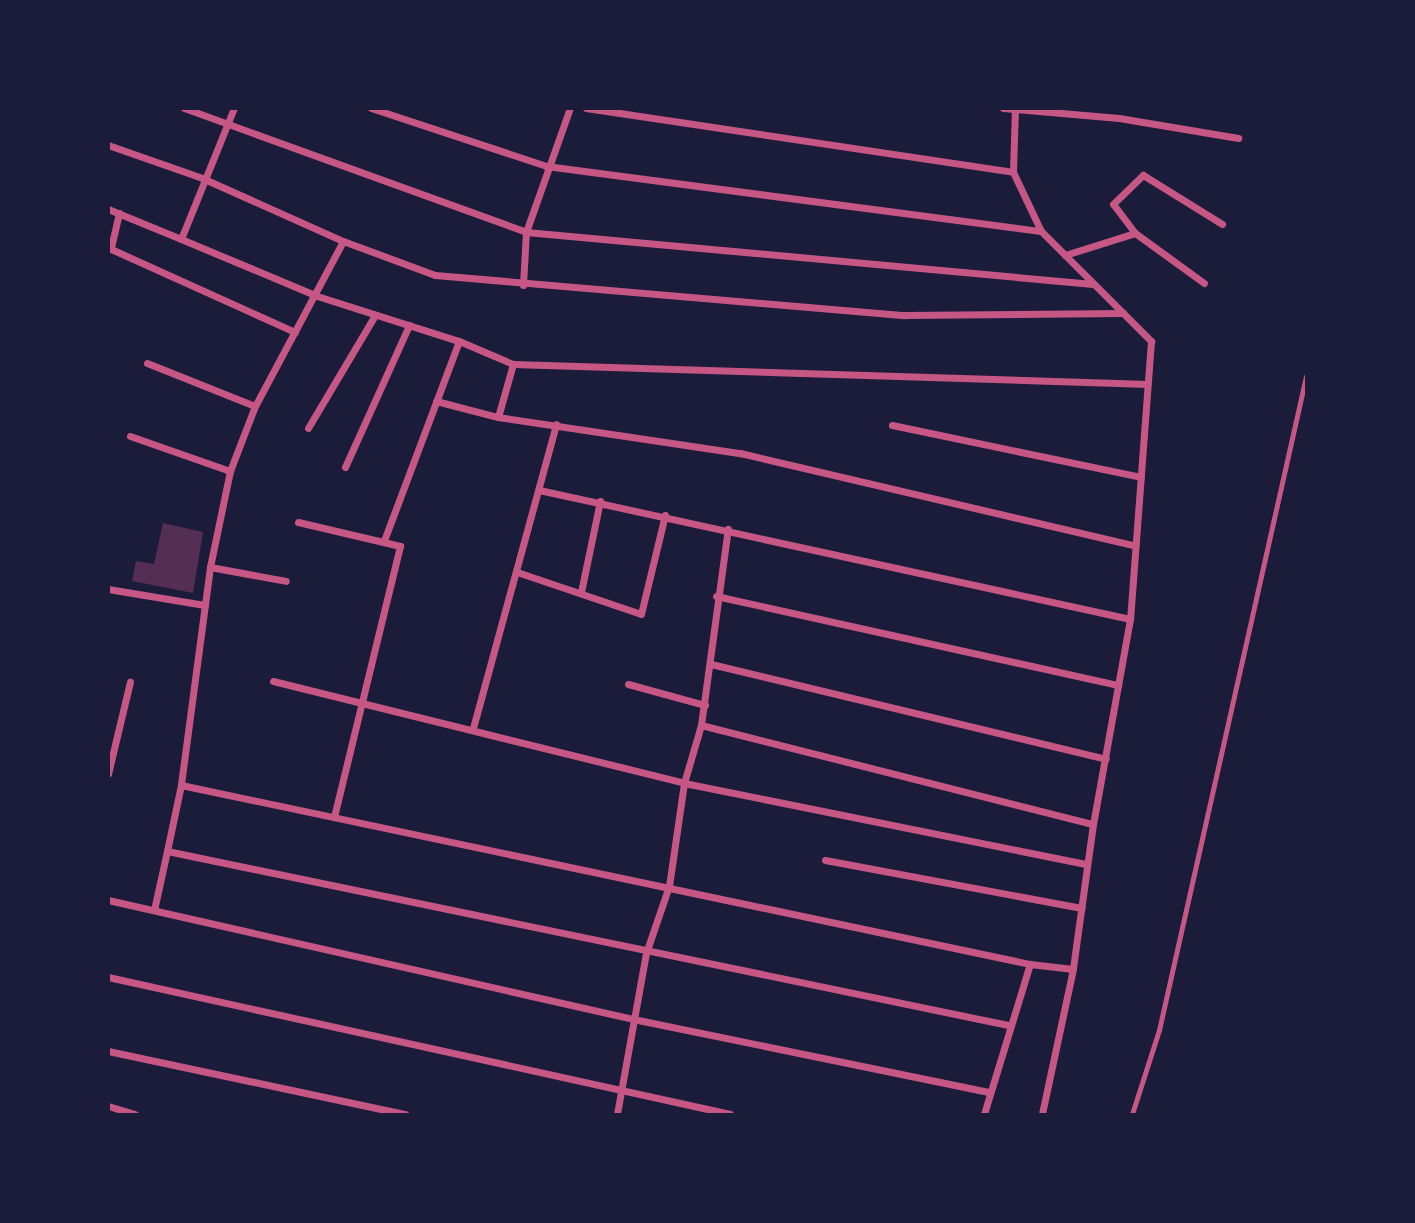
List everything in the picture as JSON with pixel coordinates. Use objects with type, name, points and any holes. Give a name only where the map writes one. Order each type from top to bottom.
[{"type":"street","points":[[184,108],[227,127],[526,232],[1094,284]]},
{"type":"street","points":[[181,239],[202,178],[234,108]]},
{"type":"street","points":[[371,108],[546,166],[1041,231]]},
{"type":"street","points":[[523,285],[526,232],[546,166],[570,108]]},
{"type":"street","points":[[586,108],[637,111],[1013,172]]},
{"type":"street","points":[[1003,108],[1119,118],[1238,138]]},
{"type":"street","points":[[1015,109],[1013,172],[1041,231],[1151,341],[1130,619],[1093,824],[1073,969],[1042,1115]]},
{"type":"street","points":[[108,145],[202,178],[343,241],[435,275],[523,285],[904,315],[1123,313]]},
{"type":"street","points":[[1204,283],[1135,233],[1113,204],[1143,176],[1222,224]]},
{"type":"street","points":[[108,209],[317,296],[458,341],[513,364],[1148,384]]},
{"type":"street","points":[[119,213],[111,249],[295,332]]},
{"type":"street","points":[[1065,255],[1135,233]]},
{"type":"street","points":[[154,910],[181,785],[210,567],[230,471],[255,406],[317,296],[343,241]]},
{"type":"street","points":[[308,428],[375,315]]},
{"type":"street","points":[[345,467],[409,326]]},
{"type":"street","points":[[384,541],[458,341]]},
{"type":"street","points":[[147,363],[255,406]]},
{"type":"street","points":[[498,417],[513,364]]},
{"type":"street","points":[[436,401],[498,417],[740,453],[1135,546]]},
{"type":"street","points":[[473,728],[556,424]]},
{"type":"street","points":[[892,425],[1141,477]]},
{"type":"street","points":[[130,436],[230,471]]},
{"type":"street","points":[[539,490],[600,501],[1130,619]]},
{"type":"street","points":[[581,592],[600,501]]},
{"type":"street","points":[[517,572],[641,614],[665,516]]},
{"type":"street","points":[[298,522],[400,546],[334,817]]},
{"type":"street","points":[[617,1115],[646,953],[669,886],[684,783],[705,705],[716,596],[728,529]]},
{"type":"street","points":[[210,567],[286,581]]},
{"type":"street","points":[[108,589],[205,605]]},
{"type":"street","points":[[716,596],[1118,685]]},
{"type":"street","points":[[711,664],[1106,759]]},
{"type":"street","points":[[273,681],[473,728],[684,783],[1087,864]]},
{"type":"street","points":[[108,774],[130,682]]},
{"type":"street","points":[[628,684],[705,705]]},
{"type":"street","points":[[701,725],[1093,824]]},
{"type":"street","points":[[181,785],[1030,964],[1073,969]]},
{"type":"street","points":[[167,851],[646,953],[1008,1025]]},
{"type":"street","points":[[825,860],[1082,908]]},
{"type":"street","points":[[108,900],[633,1019],[989,1092]]},
{"type":"street","points":[[984,1115],[1008,1025],[1030,964]]},
{"type":"street","points":[[108,976],[730,1115]]},
{"type":"street","points":[[108,1051],[405,1115]]},
{"type":"street","points":[[108,1107],[135,1115]]},
{"type":"lane","points":[[1132,1115],[1160,1030],[1307,376]]},
{"type":"building","points":[[163,523],[203,532],[193,593],[132,581],[136,561],[154,564]]}]
